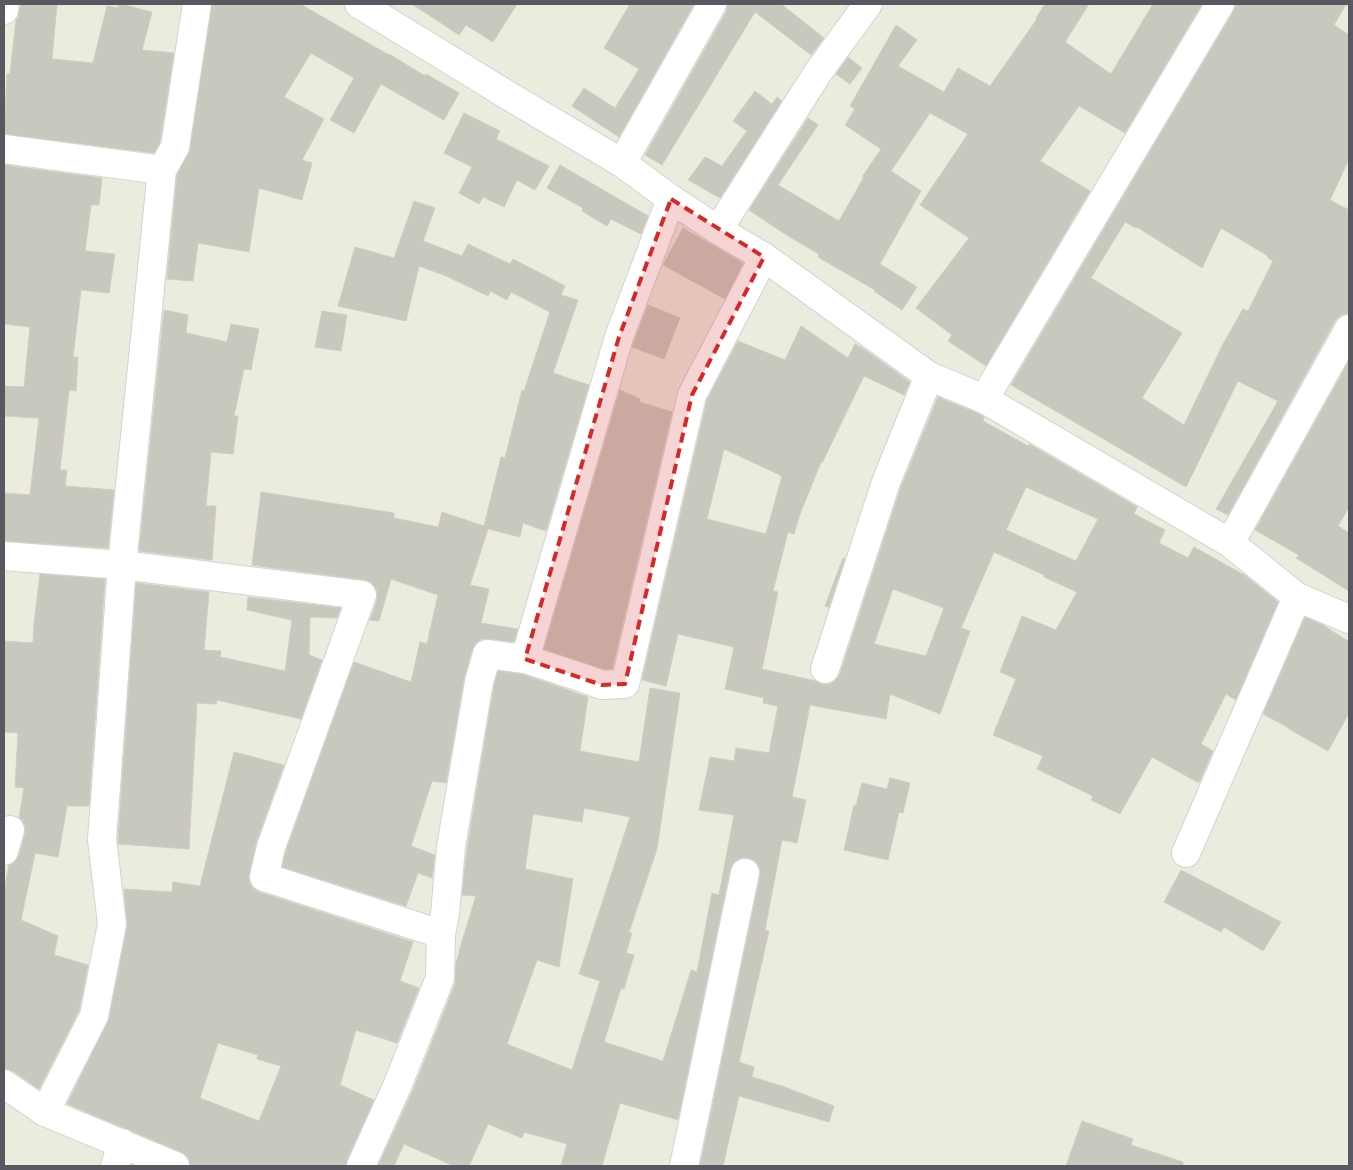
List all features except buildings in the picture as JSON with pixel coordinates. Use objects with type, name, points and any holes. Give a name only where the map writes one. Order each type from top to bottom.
[{"type":"street","points":[[4,10],[5,4]]},
{"type":"street","points":[[45,1112],[94,1016],[112,924],[102,839],[122,565],[162,170],[175,147],[197,4]]},
{"type":"street","points":[[359,4],[622,163],[671,199],[764,258],[929,376],[984,399],[1230,543],[1297,597],[1349,618]]},
{"type":"street","points":[[622,163],[712,4]]},
{"type":"street","points":[[718,230],[819,71],[868,4]]},
{"type":"street","points":[[984,399],[1220,4]]},
{"type":"street","points":[[4,149],[162,170]]},
{"type":"street","points":[[525,659],[619,337],[671,199]]},
{"type":"street","points":[[361,1166],[398,1084],[440,978],[441,934],[446,914],[451,847],[480,682],[488,654],[525,659],[602,685],[625,684],[692,394],[764,258]]},
{"type":"street","points":[[1230,543],[1349,329]]},
{"type":"street","points":[[825,670],[886,482],[929,376]]},
{"type":"street","points":[[4,556],[122,565],[362,595],[271,847],[264,877],[441,934]]},
{"type":"street","points":[[1186,853],[1297,597]]},
{"type":"street","points":[[684,1166],[745,873]]},
{"type":"street","points":[[4,1084],[45,1112],[119,1155],[175,1166]]},
{"type":"highlighted area","points":[[671,199],[764,257],[692,395],[625,684],[602,685],[525,659],[619,337]]}]
